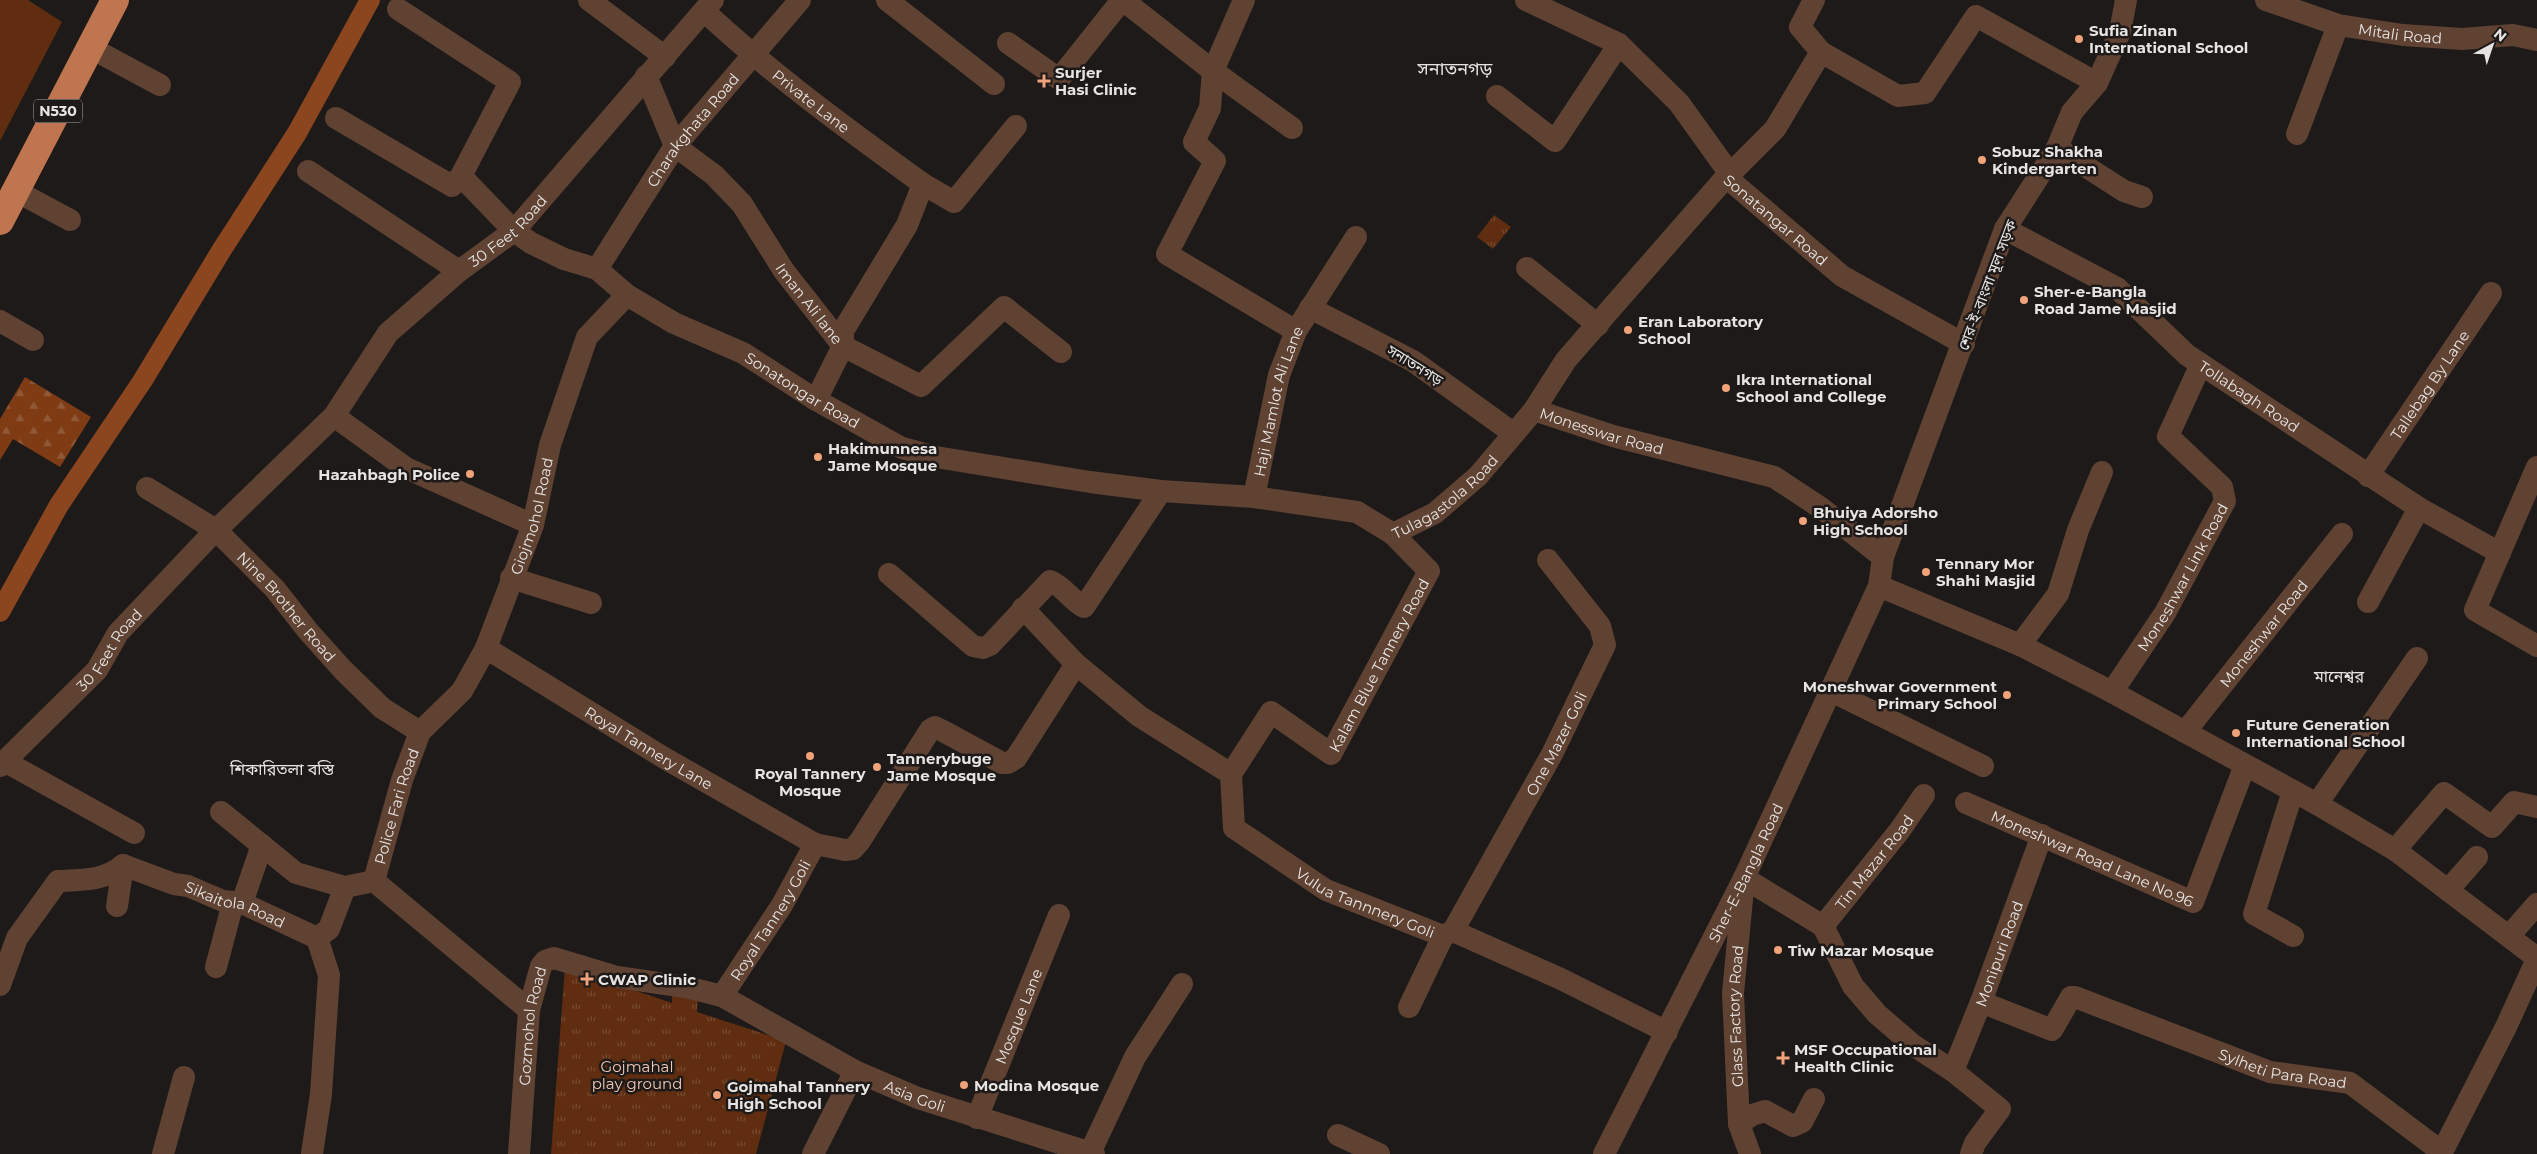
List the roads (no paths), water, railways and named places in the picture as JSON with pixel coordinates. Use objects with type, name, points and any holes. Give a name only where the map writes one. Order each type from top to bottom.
[{"type":"highway","name":"N530","points":[[0,221],[115,0]]},
{"type":"street","points":[[589,0],[665,57]]},
{"type":"street","name":"Charakghata Road","points":[[597,270],[675,146],[800,0]]},
{"type":"street","points":[[887,0],[994,84]]},
{"type":"street","points":[[1008,42],[1059,79],[1122,0],[1213,71],[1292,128]]},
{"type":"street","points":[[1244,0],[1213,71],[1210,108],[1194,142],[1216,160],[1167,254],[1296,331]]},
{"type":"street","name":"Sonatangar Road","points":[[1526,0],[1619,44],[1679,103],[1728,175],[1842,276],[1964,344]]},
{"type":"street","points":[[1814,0],[1800,27],[1822,52],[1898,96],[1925,94],[1976,16],[2097,83]]},
{"type":"street","name":"শের-ই-বাংলা মূল সড়ক","points":[[1879,586],[1883,557],[2006,229],[2057,148],[2072,112],[2097,83],[2120,32],[2126,0]]},
{"type":"street","name":"Mitali Road","points":[[2266,0],[2338,25],[2403,36],[2462,39],[2513,35],[2537,40]]},
{"type":"street","name":"30 Feet Road","points":[[2,764],[47,722],[97,670],[118,633],[216,530],[334,416],[388,333],[459,271],[514,230],[708,6]]},
{"type":"street","name":"Private Lane","points":[[708,6],[752,56],[797,92],[923,184],[954,202],[1016,126]]},
{"type":"street","points":[[336,118],[452,186],[461,176],[510,82],[398,9]]},
{"type":"street","points":[[2297,134],[2338,25]]},
{"type":"street","points":[[1497,96],[1555,141],[1619,44]]},
{"type":"street","points":[[90,48],[160,85]]},
{"type":"street","name":"Monesswar Road","points":[[1822,52],[1775,129],[1728,175],[1566,360],[1534,410],[1613,436],[1774,477],[1821,508],[1883,557]]},
{"type":"street","points":[[646,76],[675,146]]},
{"type":"street","name":"Iman Ali lane","points":[[675,146],[714,176],[742,204],[784,271],[843,346],[921,386],[1004,306],[1061,352]]},
{"type":"street","points":[[2057,148],[2124,191],[2142,197]]},
{"type":"street","points":[[308,171],[459,271]]},
{"type":"street","name":"Sonatongar Road","points":[[461,176],[514,230],[531,243],[564,259],[597,270],[627,295],[674,323],[743,353],[816,400],[902,448],[919,453],[1090,482],[1161,491],[1189,492]]},
{"type":"street","points":[[816,400],[843,346],[843,331],[907,224],[923,184]]},
{"type":"street","points":[[16,191],[70,220]]},
{"type":"street","name":"Tollabagh Road","points":[[2006,229],[2117,288],[2191,354],[2368,476],[2419,508],[2500,553]]},
{"type":"street","name":"Haji Mamlot Ali Lane","points":[[1254,497],[1279,375],[1296,331],[1356,237]]},
{"type":"street","points":[[1527,268],[1598,325]]},
{"type":"street","name":"Tallebag By Lane","points":[[2368,476],[2491,293]]},
{"type":"street","name":"Giojmohol Road","points":[[420,732],[462,691],[486,648],[511,578],[533,525],[550,445],[587,337],[627,295]]},
{"type":"street","name":"সনাতনগড়","points":[[1310,308],[1413,361],[1513,433]]},
{"type":"street","points":[[0,321],[32,340]]},
{"type":"street","name":"Moneshwar Link Road","points":[[2112,692],[2165,613],[2225,502],[2222,487],[2168,436],[2191,354]]},
{"type":"street","name":"Tulagastola Road","points":[[1189,492],[1254,497],[1357,512],[1393,534],[1435,513],[1478,476],[1534,410]]},
{"type":"street","points":[[334,416],[406,468],[533,525]]},
{"type":"street","points":[[2537,468],[2475,610],[2537,646]]},
{"type":"street","points":[[2020,645],[2058,594],[2078,530],[2102,472]]},
{"type":"street","name":"Nine Brother Road","points":[[147,488],[216,530],[275,588],[308,631],[343,670],[382,708],[420,732]]},
{"type":"street","points":[[889,574],[973,646],[983,648],[990,645],[1023,608],[1050,582],[1055,583],[1077,604],[1084,608],[1161,491]]},
{"type":"street","points":[[2368,602],[2419,508]]},
{"type":"street","name":"Kalam Blue Tannery Road","points":[[1231,774],[1271,712],[1331,754],[1429,571],[1393,534]]},
{"type":"street","name":"Moneshwar Road","points":[[2185,732],[2342,534]]},
{"type":"street","name":"One Mazer Goli","points":[[1409,1007],[1448,934],[1552,754],[1605,645],[1600,626],[1548,560]]},
{"type":"street","points":[[511,578],[591,603]]},
{"type":"street","points":[[1879,586],[2020,645],[2112,692],[2317,804],[2395,850],[2537,959]]},
{"type":"street","name":"Sher-E-Bangla Road","points":[[1604,1154],[1744,878],[1829,690],[1879,586]]},
{"type":"street","points":[[1023,608],[1076,664],[1139,716],[1231,774]]},
{"type":"street","name":"Royal Tannery Lane","points":[[486,648],[666,758],[816,844],[845,850],[853,849],[930,730],[935,728],[1002,763],[1008,763],[1016,758],[1076,664]]},
{"type":"street","points":[[2317,804],[2417,658]]},
{"type":"street","points":[[1829,690],[1983,766]]},
{"type":"street","name":"Police Fari Road","points":[[374,881],[402,780],[420,732]]},
{"type":"street","points":[[2,764],[134,832]]},
{"type":"street","name":"Moneshwar Road Lane No.96","points":[[1966,803],[2194,902],[2245,765]]},
{"type":"street","name":"Vulua Tannnery Goli","points":[[1231,774],[1234,828],[1326,890],[1448,934],[1561,979],[1667,1032]]},
{"type":"street","points":[[2293,791],[2254,914],[2293,936]]},
{"type":"street","points":[[2395,850],[2444,793],[2492,827],[2514,802],[2537,807]]},
{"type":"street","name":"Tin Mazar Road","points":[[1823,926],[1900,830],[1924,795]]},
{"type":"street","points":[[221,812],[296,873],[345,887],[374,881],[530,1010]]},
{"type":"street","name":"Monipuri Road","points":[[1953,1071],[1981,1002],[2042,835]]},
{"type":"street","name":"Royal Tannery Goli","points":[[722,996],[782,905],[816,844]]},
{"type":"street","points":[[216,967],[238,903],[262,845]]},
{"type":"street","points":[[2448,890],[2477,857]]},
{"type":"street","points":[[117,906],[123,865]]},
{"type":"street","points":[[0,985],[8,935],[58,881],[91,880],[114,873],[123,865]]},
{"type":"street","name":"Sikaitola Road","points":[[123,865],[238,903],[317,938]]},
{"type":"street","points":[[1744,878],[1823,926],[1853,986],[1878,1014],[1913,1045],[1953,1071],[2000,1109],[1975,1143],[1971,1154]]},
{"type":"street","name":"Glass Factory Road","points":[[1744,878],[1733,993],[1739,1124],[1750,1154]]},
{"type":"street","points":[[312,1154],[320,1094],[329,975],[317,938],[329,929],[345,887]]},
{"type":"street","points":[[2509,936],[2537,904]]},
{"type":"street","name":"Mosque Lane","points":[[977,1118],[1060,915]]},
{"type":"street","name":"Gozmohol Road","points":[[519,1154],[530,1010],[541,966],[545,961],[554,958],[617,977],[686,987],[722,996]]},
{"type":"street","name":"Sylheti Para Road","points":[[1981,1002],[2052,1030],[2071,997],[2075,997],[2270,1072],[2350,1083],[2442,1152],[2506,1027],[2537,959]]},
{"type":"street","points":[[1092,1153],[1136,1057],[1182,984]]},
{"type":"street","name":"Asia Goli","points":[[722,996],[855,1070],[918,1098],[1092,1153]]},
{"type":"street","points":[[813,1154],[855,1070]]},
{"type":"street","points":[[163,1154],[184,1077]]},
{"type":"street","points":[[1739,1124],[1752,1115],[1765,1111],[1793,1126],[1802,1122],[1814,1099]]},
{"type":"street","points":[[1338,1135],[1379,1154]]},
{"type":"waterway","points":[[0,612],[59,505],[143,380],[221,251],[297,133],[370,0]]},
{"type":"place","name":"Sufia Zinan International School","points":[[2079,39]]},
{"type":"place","name":"Surjer Hasi Clinic","points":[[1044,81]]},
{"type":"place","name":"Sobuz Shakha Kindergarten","points":[[1982,160]]},
{"type":"place","name":"Sher-e-Bangla Road Jame Masjid","points":[[2024,300]]},
{"type":"place","name":"Eran Laboratory School","points":[[1628,330]]},
{"type":"place","name":"Ikra International School and College","points":[[1726,388]]},
{"type":"place","name":"Hakimunnesa Jame Mosque","points":[[818,457]]},
{"type":"place","name":"Hazahbagh Police","points":[[470,474]]},
{"type":"place","name":"Bhuiya Adorsho High School","points":[[1803,521]]},
{"type":"place","name":"Tennary Mor Shahi Masjid","points":[[1926,572]]},
{"type":"place","name":"Moneshwar Government Primary School","points":[[2007,695]]},
{"type":"place","name":"Future Generation International School","points":[[2236,733]]},
{"type":"place","name":"Royal Tannery Mosque","points":[[810,756]]},
{"type":"place","name":"Tannerybuge Jame Mosque","points":[[877,767]]},
{"type":"place","name":"Tiw Mazar Mosque","points":[[1778,950]]},
{"type":"place","name":"CWAP Clinic","points":[[587,979]]},
{"type":"place","name":"MSF Occupational Health Clinic","points":[[1783,1058]]},
{"type":"place","name":"Modina Mosque","points":[[964,1085]]},
{"type":"place","name":"Gojmahal Tannery High School","points":[[717,1095]]},
{"type":"district","name":"সনাতনগড়","points":[[1455,69]]},
{"type":"district","name":"মানেশ্বর","points":[[2339,676]]},
{"type":"district","name":"শিকারিতলা বস্তি","points":[[282,769]]},
{"type":"park label","name":"Gojmahal play ground","points":[[637,1074]]}]
